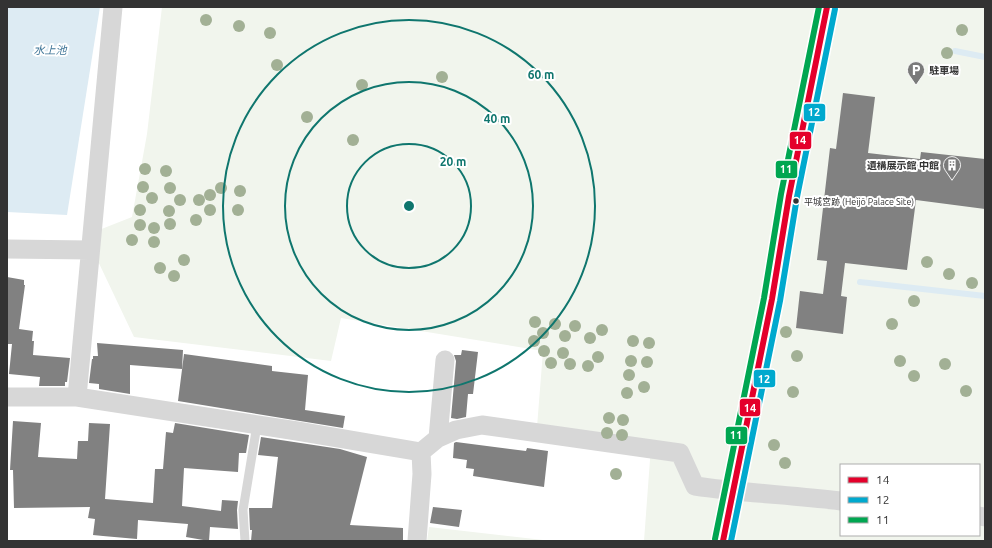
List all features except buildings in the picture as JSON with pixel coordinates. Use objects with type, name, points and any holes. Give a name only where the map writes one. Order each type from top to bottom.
[{"type":"main road","points":[[723,541],[772,299],[789,196],[827,7]]},
{"type":"street","points":[[77,397],[113,7]]},
{"type":"street","points":[[7,249],[90,250]]},
{"type":"street","points":[[438,438],[445,360]]},
{"type":"street","points":[[7,397],[77,397],[297,430],[421,452],[438,438],[456,430],[482,426],[680,453],[695,486],[840,501]]},
{"type":"street","points":[[417,541],[422,474],[421,452]]},
{"type":"lane","points":[[245,541],[243,510],[257,425]]},
{"type":"shaded area","points":[[162,7],[985,7],[985,541],[644,541],[651,446],[537,427],[543,351],[341,318],[331,361],[134,337],[96,257],[99,230],[132,217],[147,134]]},
{"type":"shaded area","points":[[429,527],[552,541],[427,541]]},
{"type":"water","name":"水上池","points":[[7,7],[100,7],[67,215],[7,212]]},
{"type":"waterway","points":[[955,51],[985,57]]},
{"type":"waterway","points":[[860,282],[985,296]]},
{"type":"transit line","name":"11","points":[[715,539],[764,298],[781,194],[819,7]]},
{"type":"transit line","name":"14","points":[[723,541],[772,299],[789,196],[827,7]]},
{"type":"transit line","name":"12","points":[[731,541],[780,301],[797,197],[835,9]]},
{"type":"place","name":"駐車場","points":[[916,85]]},
{"type":"place","name":"遺構展示館 中館","points":[[952,180]]},
{"type":"place","name":"平城宮跡 (Heijō Palace Site)","points":[[796,201]]}]
